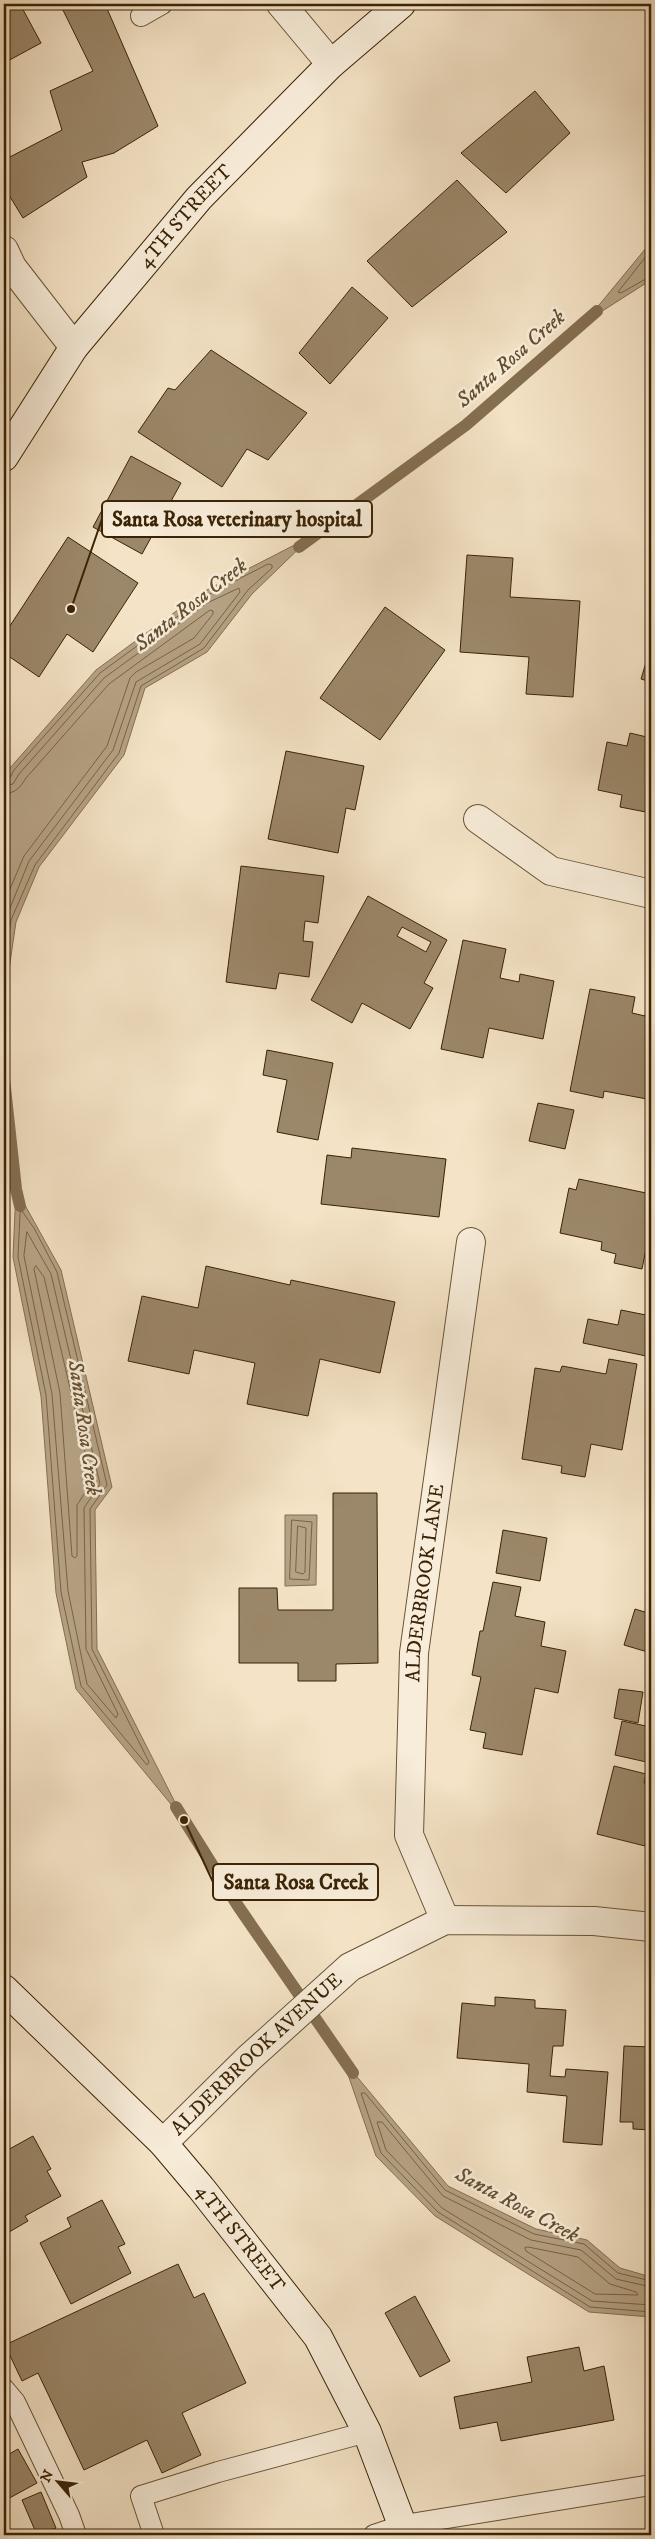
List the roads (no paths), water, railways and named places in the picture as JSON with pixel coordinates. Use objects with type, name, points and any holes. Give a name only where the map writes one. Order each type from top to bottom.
[{"type":"street","points":[[281,4],[331,64]]},
{"type":"street","name":"4TH STREET","points":[[4,457],[74,347],[199,198],[331,64],[401,4]]},
{"type":"street","points":[[4,250],[12,267],[74,347]]},
{"type":"street","points":[[478,819],[551,871],[651,894]]},
{"type":"street","name":"ALDERBROOK LANE","points":[[445,1920],[409,1835],[414,1653],[471,1242]]},
{"type":"street","points":[[445,1920],[594,1921],[651,1926]]},
{"type":"street","name":"ALDERBROOK AVENUE","points":[[163,2143],[248,2059],[350,1967],[445,1920]]},
{"type":"street","name":"4TH STREET","points":[[4,1989],[163,2143],[201,2188],[318,2337],[367,2432],[405,2530]]},
{"type":"lane","points":[[141,16],[162,4]]},
{"type":"lane","points":[[4,2389],[15,2402],[69,2515],[76,2535]]},
{"type":"lane","points":[[154,2535],[141,2496],[218,2472],[367,2432]]},
{"type":"lane","points":[[374,2535],[651,2485]]},
{"type":"water","points":[[651,242],[651,280],[585,322]]},
{"type":"water","points":[[312,536],[252,594],[207,652],[145,688],[124,755],[39,867],[16,922],[4,1003],[4,779],[10,768],[96,670],[201,593]]},
{"type":"water","points":[[16,1189],[61,1270],[112,1487],[95,1510],[97,1649],[184,1820],[76,1689],[56,1593],[41,1396],[13,1257]]},
{"type":"water","points":[[285,1515],[317,1515],[316,1585],[285,1586]]},
{"type":"water","points":[[343,2060],[448,2186],[536,2229],[587,2240],[620,2268],[651,2277],[651,2317],[589,2312],[435,2216],[376,2156]]},
{"type":"waterway","name":"Santa Rosa Creek","points":[[299,547],[466,425],[597,311]]},
{"type":"waterway","name":"Santa Rosa Creek","points":[[4,1079],[16,1189],[20,1206]]},
{"type":"waterway","name":"Santa Rosa Creek","points":[[176,1807],[238,1906],[353,2073]]},
{"type":"place","name":"Santa Rosa veterinary hospital","points":[[71,609]]},
{"type":"place","name":"Santa Rosa Creek","points":[[184,1820]]}]
